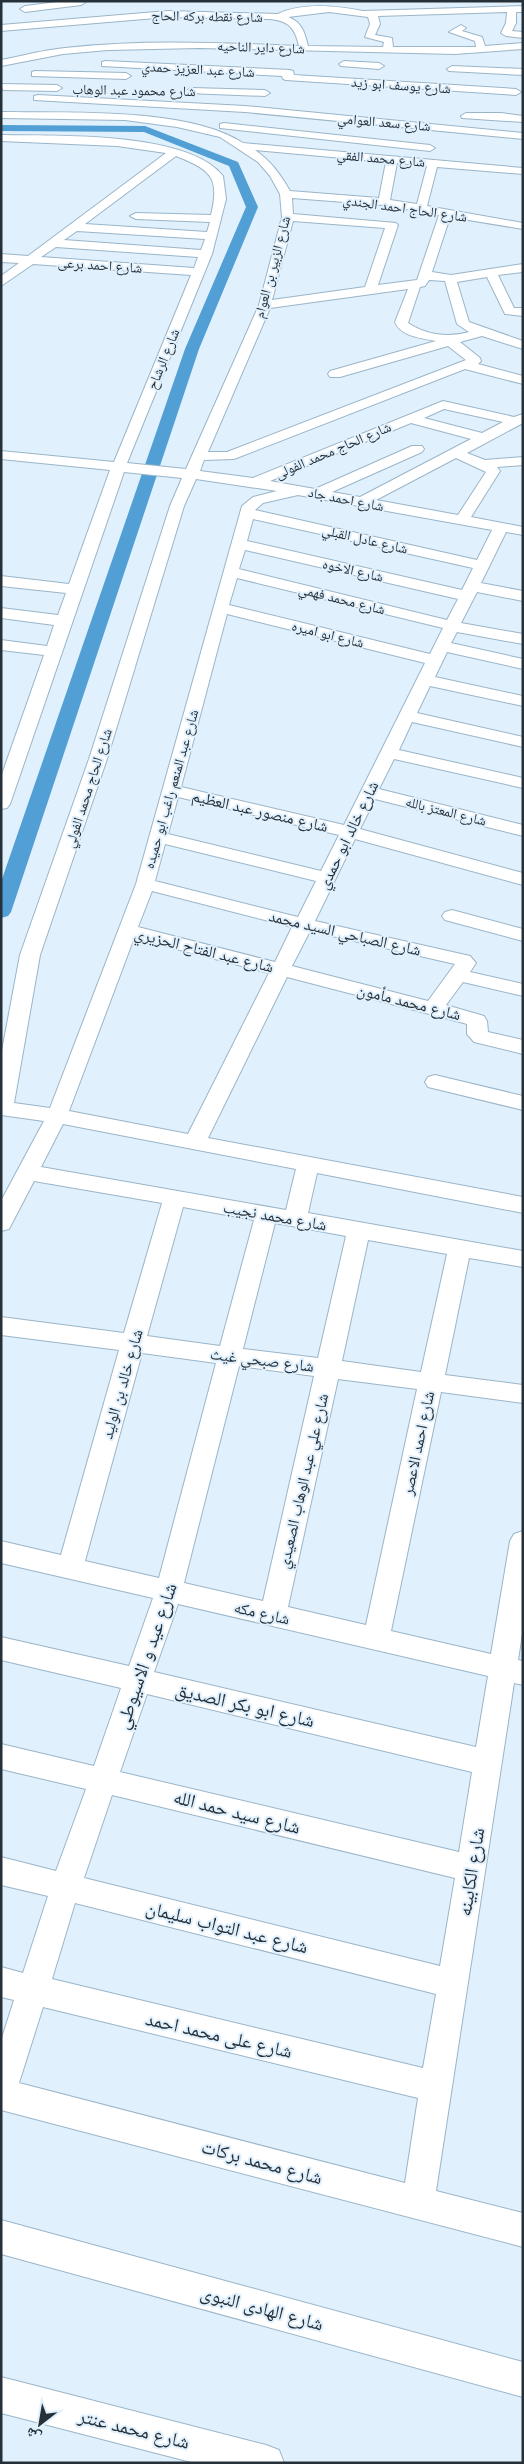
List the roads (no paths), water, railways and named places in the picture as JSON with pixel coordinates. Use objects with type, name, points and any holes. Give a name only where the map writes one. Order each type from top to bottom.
[{"type":"street","points":[[444,1],[462,11]]},
{"type":"street","points":[[25,8],[81,2],[91,21]]},
{"type":"street","points":[[388,50],[390,40],[370,38],[377,13],[385,6],[405,2]]},
{"type":"street","points":[[280,17],[286,14],[343,6],[357,14],[523,9]]},
{"type":"street","points":[[26,74],[126,79],[182,77],[198,55],[206,8]]},
{"type":"street","name":"شارع نقطه بركه الحاج","points":[[1,28],[168,14],[206,8],[280,17],[295,23],[306,37],[304,49]]},
{"type":"street","points":[[512,10],[511,23],[506,33],[523,35]]},
{"type":"street","points":[[446,11],[452,18],[477,20]]},
{"type":"street","points":[[1,28],[9,31],[49,35]]},
{"type":"street","points":[[461,28],[454,32],[479,39],[486,57]]},
{"type":"street","points":[[217,46],[229,32]]},
{"type":"street","name":"شارع داير الناحيه","points":[[5,62],[61,48],[152,46],[200,36],[217,46],[340,50],[416,50],[435,47],[449,69]]},
{"type":"street","points":[[416,50],[420,38]]},
{"type":"street","points":[[340,50],[343,39]]},
{"type":"street","points":[[126,79],[152,46]]},
{"type":"street","points":[[449,69],[523,46]]},
{"type":"street","points":[[93,78],[120,47]]},
{"type":"street","points":[[254,72],[275,48]]},
{"type":"street","points":[[224,130],[245,109],[321,49]]},
{"type":"street","points":[[486,57],[523,62]]},
{"type":"street","points":[[354,60],[383,67]]},
{"type":"street","points":[[3,85],[5,62]]},
{"type":"street","name":"شارع يوسف ابو زيد","points":[[333,63],[383,67]]},
{"type":"street","name":"شارع عبد العزيز حمدي","points":[[105,64],[289,75]]},
{"type":"street","points":[[289,75],[370,73],[383,67]]},
{"type":"street","points":[[449,69],[523,72]]},
{"type":"street","name":"شارع يوسف ابو زيد","points":[[289,75],[357,82],[449,69],[518,87]]},
{"type":"street","points":[[289,75],[329,91]]},
{"type":"street","points":[[348,92],[357,82]]},
{"type":"street","name":"شارع محمود عبد الوهاب","points":[[3,85],[63,88]]},
{"type":"street","name":"شارع محمود عبد الوهاب","points":[[182,91],[262,96],[278,100]]},
{"type":"street","name":"شارع سعد العوامي","points":[[38,98],[245,109],[478,142],[521,139]]},
{"type":"street","points":[[1,114],[125,117],[224,130],[441,149]]},
{"type":"street","points":[[456,116],[523,119]]},
{"type":"street","points":[[461,166],[495,117]]},
{"type":"street","points":[[301,122],[478,142]]},
{"type":"street","name":"شارع الزبير بن العوام","points":[[192,473],[265,305],[288,217],[286,194],[262,160],[240,146],[224,130]]},
{"type":"street","name":"شارع الرشاح","points":[[1,138],[122,142],[173,152],[196,160],[218,176],[221,191],[212,236],[206,254],[119,467],[1,804]]},
{"type":"street","name":"شارع محمد الفقي","points":[[240,146],[461,166],[504,165],[523,172]]},
{"type":"street","points":[[1,282],[173,152]]},
{"type":"street","points":[[384,202],[392,160]]},
{"type":"street","points":[[421,209],[433,163]]},
{"type":"street","name":"شارع الحاج احمد الجندي","points":[[286,194],[384,202],[523,226]]},
{"type":"street","points":[[200,456],[229,456],[475,360],[450,340],[413,332],[402,325],[401,322],[420,281],[445,213]]},
{"type":"street","points":[[92,214],[215,219]]},
{"type":"street","points":[[288,217],[392,225],[370,290]]},
{"type":"street","points":[[75,227],[212,236]]},
{"type":"street","points":[[53,243],[206,254]]},
{"type":"street","name":"شارع احمد برعى","points":[[1,258],[198,272]]},
{"type":"street","points":[[265,305],[370,290],[441,276],[450,279],[523,268]]},
{"type":"street","points":[[491,273],[510,310],[523,312]]},
{"type":"street","points":[[450,279],[463,324],[481,332],[523,345]]},
{"type":"street","points":[[335,374],[481,332]]},
{"type":"street","points":[[465,365],[523,380]]},
{"type":"street","name":"شارع الحاج محمد الفولى","points":[[256,482],[446,404],[519,419]]},
{"type":"street","points":[[409,418],[483,438]]},
{"type":"street","points":[[362,502],[519,419]]},
{"type":"street","points":[[367,436],[417,449],[451,455],[491,467],[493,473],[462,520]]},
{"type":"street","points":[[319,493],[417,449]]},
{"type":"street","name":"شارع احمد جاد","points":[[1,455],[192,473],[256,482],[523,531]]},
{"type":"street","points":[[484,464],[523,461]]},
{"type":"street","name":"شارع الحاج محمد الفولي","points":[[1,1108],[30,955],[98,759],[178,506],[192,473]]},
{"type":"street","points":[[248,513],[249,506],[255,502],[300,490]]},
{"type":"street","name":"شارع عبد المنعم راغب ابو حميده","points":[[1,1223],[57,1116],[144,884],[159,837],[248,513]]},
{"type":"street","name":"شارع عادل القبلي","points":[[248,513],[482,566]]},
{"type":"street","name":"شارع خالد ابو حمدي","points":[[195,1142],[501,527]]},
{"type":"street","name":"شارع الاخوه","points":[[240,544],[469,591],[523,596]]},
{"type":"street","name":"شارع محمد فهمي","points":[[231,572],[452,626],[523,639]]},
{"type":"street","points":[[1,581],[75,589]]},
{"type":"street","name":"شارع ابو اميره","points":[[221,608],[438,653],[523,664]]},
{"type":"street","points":[[1,613],[64,621]]},
{"type":"street","points":[[1,645],[54,652]]},
{"type":"street","points":[[425,680],[523,701]]},
{"type":"street","points":[[407,716],[523,742]]},
{"type":"street","points":[[1,750],[19,752]]},
{"type":"street","points":[[389,752],[523,783]]},
{"type":"street","name":"شارع منصور عبد العظيم","points":[[172,790],[350,832],[523,879]]},
{"type":"street","name":"شارع المعتز بالله","points":[[369,792],[523,831]]},
{"type":"street","points":[[159,837],[327,878]]},
{"type":"street","name":"شارع الصباحي السيد محمد","points":[[144,884],[304,924],[463,960],[466,963],[458,975]]},
{"type":"street","points":[[452,916],[523,935]]},
{"type":"street","name":"شارع عبد الفتاح الحزيري","points":[[127,930],[281,970]]},
{"type":"street","name":"شارع محمد مأمون","points":[[281,970],[475,1020],[478,1023],[477,1034],[481,1037],[523,1047]]},
{"type":"street","points":[[433,1008],[458,975],[523,990]]},
{"type":"street","points":[[435,1082],[523,1103]]},
{"type":"street","points":[[1,1108],[57,1116],[308,1165],[520,1200]]},
{"type":"street","points":[[295,1220],[308,1165]]},
{"type":"street","name":"شارع محمد نجيب","points":[[27,1172],[523,1259]]},
{"type":"street","name":"شارع خالد بن الوليد","points":[[70,1568],[174,1199]]},
{"type":"street","name":"شارع عيد و الاسيوطي","points":[[1,2092],[66,1886],[169,1591],[266,1215]]},
{"type":"street","name":"شارع علي عبد الوهاب الصعيدي","points":[[273,1615],[359,1230]]},
{"type":"street","name":"شارع احمد الاعصر","points":[[376,1639],[460,1247]]},
{"type":"street","name":"شارع صبحي غيث","points":[[1,1326],[523,1394]]},
{"type":"street","name":"شارع الكابينه","points":[[418,2202],[489,1763],[512,1670],[523,1541]]},
{"type":"street","name":"شارع مكه","points":[[1,1552],[512,1670]]},
{"type":"street","name":"شارع ابو بكر الصديق","points":[[1,1648],[489,1763]]},
{"type":"street","name":"شارع سيد حمد الله","points":[[1,1756],[472,1869]]},
{"type":"street","name":"شارع عبد التواب سليمان","points":[[1,1872],[66,1886],[453,1984]]},
{"type":"street","name":"شارع على محمد احمد","points":[[1,1982],[437,2087]]},
{"type":"street","name":"شارع محمد بركات","points":[[1,2092],[523,2230]]},
{"type":"street","name":"شارع الهادى النبوى","points":[[1,2237],[523,2380]]},
{"type":"street","name":"شارع محمد عنتر","points":[[1,2395],[266,2463]]},
{"type":"waterway","points":[[1,128],[145,129],[234,164],[252,207],[192,349],[1,912]]}]
